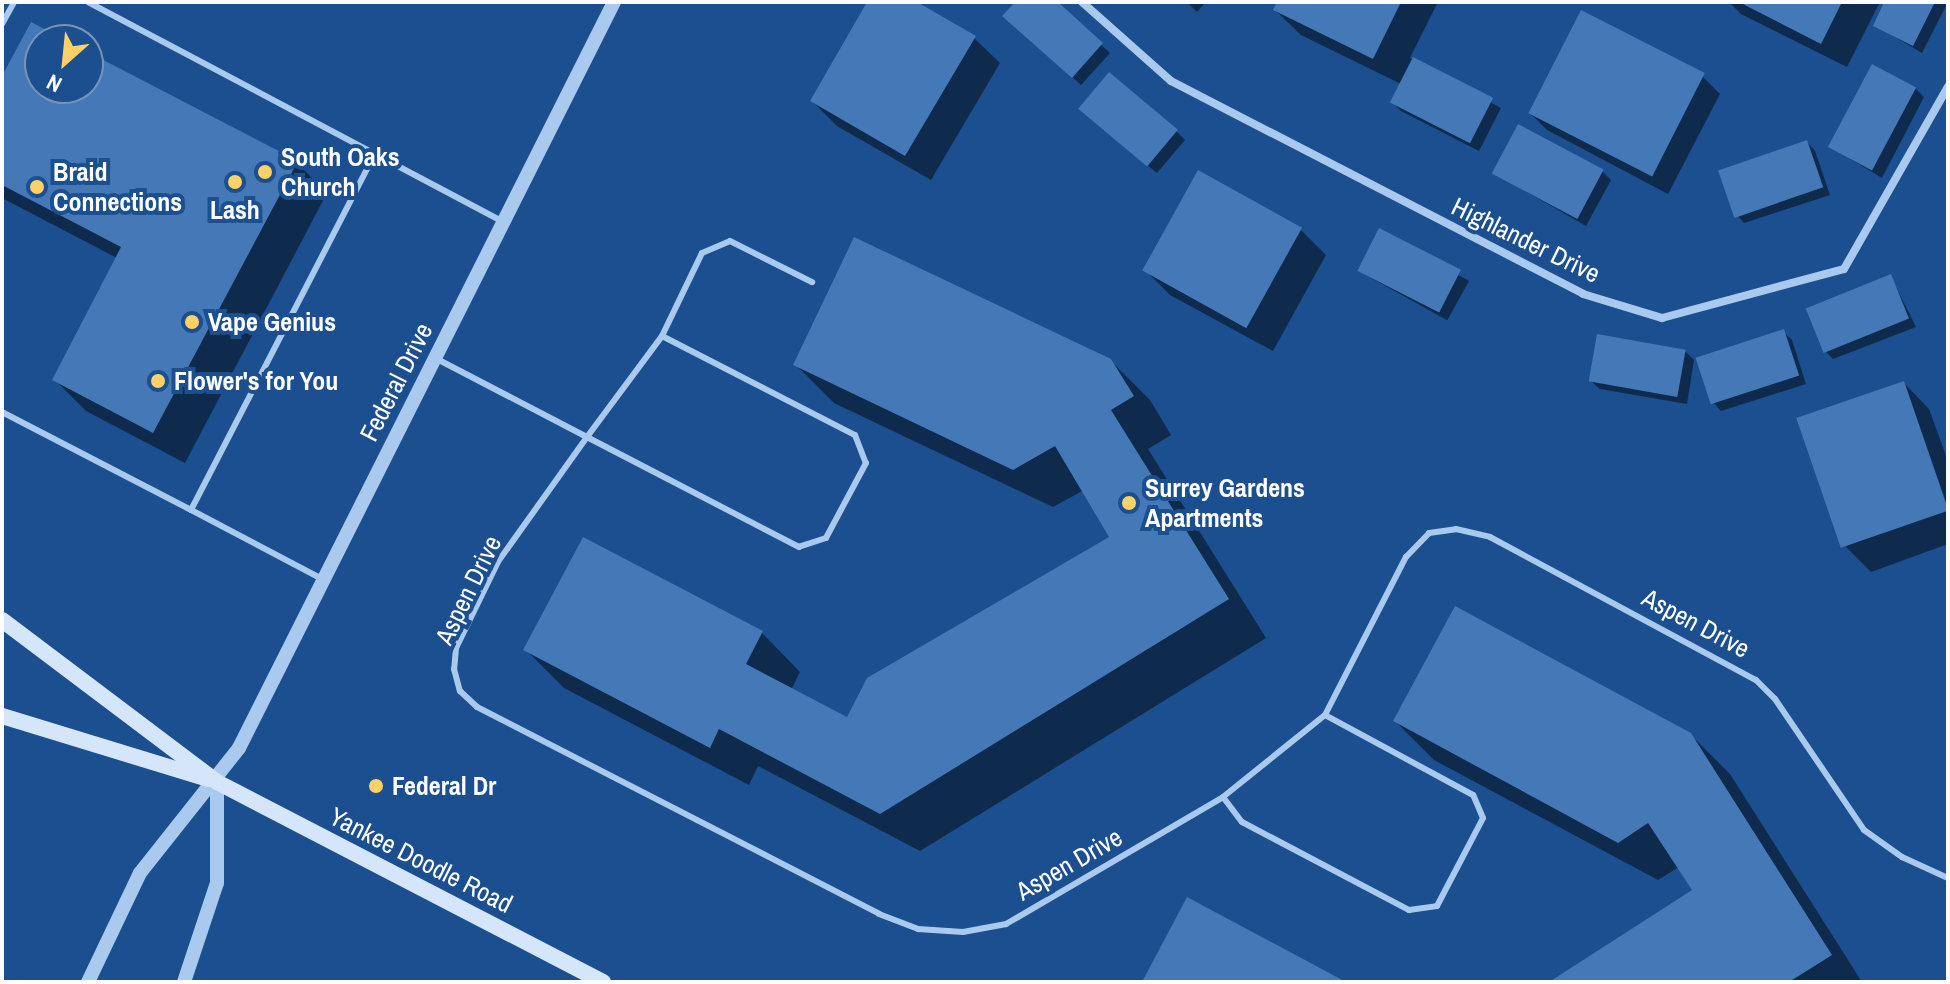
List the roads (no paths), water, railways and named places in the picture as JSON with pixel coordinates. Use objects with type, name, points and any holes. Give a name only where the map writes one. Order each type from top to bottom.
[{"type":"main road","name":"Yankee Doodle Road","points":[[2,620],[217,782],[603,982]]},
{"type":"main road","name":"Yankee Doodle Road","points":[[2,716],[217,782]]},
{"type":"street","name":"Federal Drive","points":[[88,982],[140,873],[217,782],[239,748],[614,2]]},
{"type":"street","name":"Highlander Drive","points":[[1082,2],[1171,81],[1583,294],[1662,318],[1844,269],[1948,87]]},
{"type":"street","points":[[184,982],[217,883],[217,782]]},
{"type":"lane","points":[[2,24],[14,2]]},
{"type":"lane","points":[[88,2],[503,221]]},
{"type":"lane","points":[[191,510],[375,154]]},
{"type":"lane","name":"Aspen Drive","points":[[812,282],[730,241],[702,253],[662,336],[498,562],[456,648],[454,669],[460,691],[477,707],[879,914],[918,929],[963,932],[1006,924],[1223,797],[1325,715],[1406,557],[1429,533],[1456,529],[1478,534],[1756,680],[1775,699],[1864,830],[1902,857],[1948,878]]},
{"type":"lane","points":[[436,358],[799,547],[826,538],[866,463],[855,435],[662,336]]},
{"type":"lane","points":[[2,412],[324,580]]},
{"type":"lane","points":[[1223,797],[1242,822],[1409,910],[1437,906],[1483,818],[1473,795],[1325,715]]},
{"type":"place","name":"South Oaks Church","points":[[265,172]]},
{"type":"place","name":"Lash","points":[[235,182]]},
{"type":"place","name":"Braid Connections","points":[[37,187]]},
{"type":"place","name":"Vape Genius","points":[[192,322]]},
{"type":"place","name":"Flower's for You","points":[[158,381]]},
{"type":"place","name":"Surrey Gardens Apartments","points":[[1129,503]]},
{"type":"place","name":"Federal Dr","points":[[376,786]]}]
